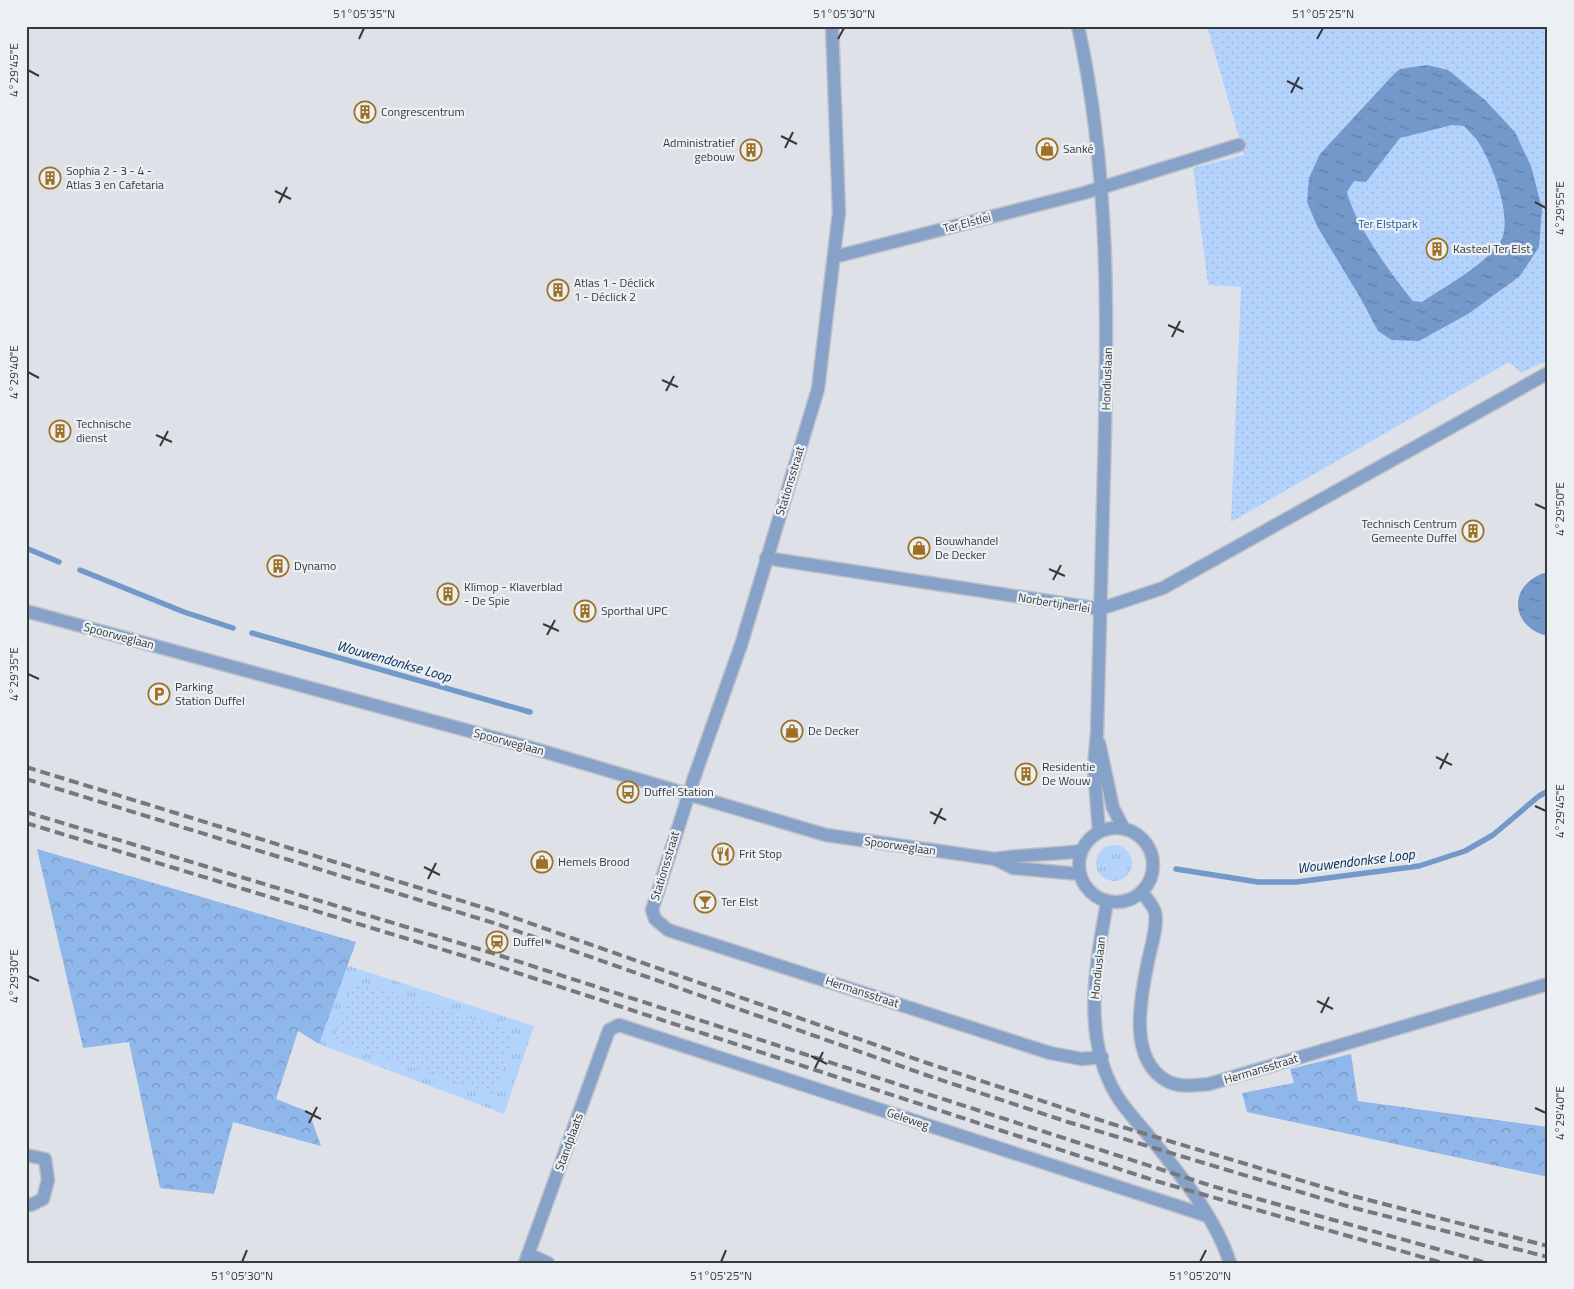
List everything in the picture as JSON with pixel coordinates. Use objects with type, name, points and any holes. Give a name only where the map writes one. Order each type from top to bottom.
[{"type":"street","name":"Stationsstraat","points":[[655,919],[652,910],[656,892],[740,645],[818,389],[839,212],[832,26]]},
{"type":"street","name":"Hondiuslaan","points":[[1078,26],[1091,104],[1107,276],[1108,346],[1097,733],[1094,768],[1099,832]]},
{"type":"street","name":"Ter Elstlei","points":[[834,257],[1084,193],[1239,145]]},
{"type":"street","name":"Norbertijnerlei","points":[[766,558],[1100,610],[1163,588],[1548,373]]},
{"type":"street","name":"Spoorweglaan","points":[[26,611],[532,748],[826,835],[995,859],[1081,851]]},
{"type":"street","name":"Hondiuslaan","points":[[1097,733],[1113,808],[1124,829]]},
{"type":"street","points":[[1111,828],[1124,829],[1139,836],[1148,846],[1154,863],[1151,879],[1142,892],[1128,901],[1107,902],[1091,893],[1080,874],[1078,865],[1081,851],[1089,840],[1099,832],[1111,828]]},
{"type":"street","name":"Spoorweglaan","points":[[995,859],[1013,868],[1080,874]]},
{"type":"street","name":"Hermansstraat","points":[[1142,892],[1155,912],[1153,939],[1139,1010],[1144,1054],[1152,1068],[1167,1082],[1183,1085],[1209,1084],[1548,984]]},
{"type":"street","name":"Hondiuslaan","points":[[1107,902],[1094,989],[1097,1034],[1102,1057],[1117,1096],[1170,1162],[1208,1216],[1230,1263]]},
{"type":"street","name":"Hermansstraat","points":[[655,919],[668,930],[1031,1048],[1082,1060],[1102,1057]]},
{"type":"street","name":"Geleweg","points":[[608,1030],[619,1025],[1208,1216]]},
{"type":"street","name":"Standplaats","points":[[548,1263],[527,1258],[608,1030]]},
{"type":"street","points":[[26,1155],[45,1159],[48,1180],[44,1199],[31,1205],[26,1204]]},
{"type":"green space","name":"Ter Elstpark","points":[[1207,26],[1548,26],[1548,360],[1521,373],[1509,362],[1231,522],[1241,287],[1208,285],[1193,168],[1244,155]]},
{"type":"green space","points":[[1114,845],[1127,850],[1132,863],[1127,876],[1114,881],[1101,876],[1096,863],[1101,850]]},
{"type":"green space","points":[[37,849],[356,942],[319,1044],[298,1031],[276,1099],[309,1112],[321,1146],[233,1122],[214,1194],[160,1188],[129,1042],[83,1048]]},
{"type":"green space","points":[[346,965],[534,1026],[504,1114],[319,1044]]},
{"type":"green space","points":[[355,980],[515,1033],[493,1095],[333,1040]]},
{"type":"green space","points":[[1351,1054],[1358,1101],[1548,1127],[1548,1177],[1247,1112],[1242,1093],[1294,1083],[1290,1069]]},
{"type":"water","points":[[1427,65],[1448,70],[1485,100],[1515,132],[1531,166],[1542,209],[1539,247],[1520,276],[1468,314],[1419,341],[1392,340],[1378,331],[1317,226],[1307,202],[1309,178],[1320,154],[1400,69]],"holes":[[[1452,125],[1464,126],[1483,149],[1495,176],[1503,207],[1504,234],[1499,244],[1491,253],[1473,268],[1422,302],[1413,301],[1366,234],[1351,205],[1347,192],[1354,181],[1366,182],[1400,138]]]},
{"type":"water","points":[[1548,573],[1547,636],[1535,631],[1526,624],[1520,616],[1518,606],[1519,596],[1524,587],[1532,579]]},
{"type":"waterway","name":"Wouwendonkse Loop","points":[[26,548],[59,562]]},
{"type":"waterway","name":"Wouwendonkse Loop","points":[[80,570],[184,612],[233,628]]},
{"type":"waterway","name":"Wouwendonkse Loop","points":[[252,633],[530,712]]},
{"type":"waterway","name":"Wouwendonkse Loop","points":[[1176,869],[1258,882],[1297,882],[1419,866],[1465,851],[1493,835],[1539,796],[1548,791]]},
{"type":"railway","points":[[26,767],[501,913],[927,1063],[1109,1123],[1353,1196],[1548,1246]]},
{"type":"railway","points":[[26,779],[497,924],[926,1075],[1068,1122],[1350,1207],[1548,1257]]},
{"type":"railway","points":[[26,812],[489,952],[1212,1186],[1487,1263]]},
{"type":"railway","points":[[26,823],[487,963],[1156,1181],[1443,1263]]},
{"type":"place","name":"Congrescentrum","points":[[365,112]]},
{"type":"place","name":"Sanké","points":[[1047,149]]},
{"type":"place","name":"Administratief gebouw","points":[[751,150]]},
{"type":"place","name":"Sophia 2 - 3 - 4 - Atlas 3 en Cafetaria","points":[[50,178]]},
{"type":"place","name":"Kasteel Ter Elst","points":[[1437,249]]},
{"type":"place","name":"Atlas 1 - Déclick 1 - Déclick 2","points":[[558,290]]},
{"type":"place","name":"Technische dienst","points":[[60,431]]},
{"type":"place","name":"Technisch Centrum Gemeente Duffel","points":[[1473,531]]},
{"type":"place","name":"Bouwhandel De Decker","points":[[919,548]]},
{"type":"place","name":"Dynamo","points":[[278,566]]},
{"type":"place","name":"Klimop - Klaverblad - De Spie","points":[[448,594]]},
{"type":"place","name":"Sporthal UPC","points":[[585,611]]},
{"type":"place","name":"Parking Station Duffel","points":[[159,694]]},
{"type":"place","name":"De Decker","points":[[792,731]]},
{"type":"place","name":"Residentie De Wouw","points":[[1026,774]]},
{"type":"place","name":"Duffel Station","points":[[628,792]]},
{"type":"place","name":"Frit Stop","points":[[723,854]]},
{"type":"place","name":"Hemels Brood","points":[[542,862]]},
{"type":"place","name":"Ter Elst","points":[[705,902]]},
{"type":"place","name":"Duffel","points":[[497,942]]}]
